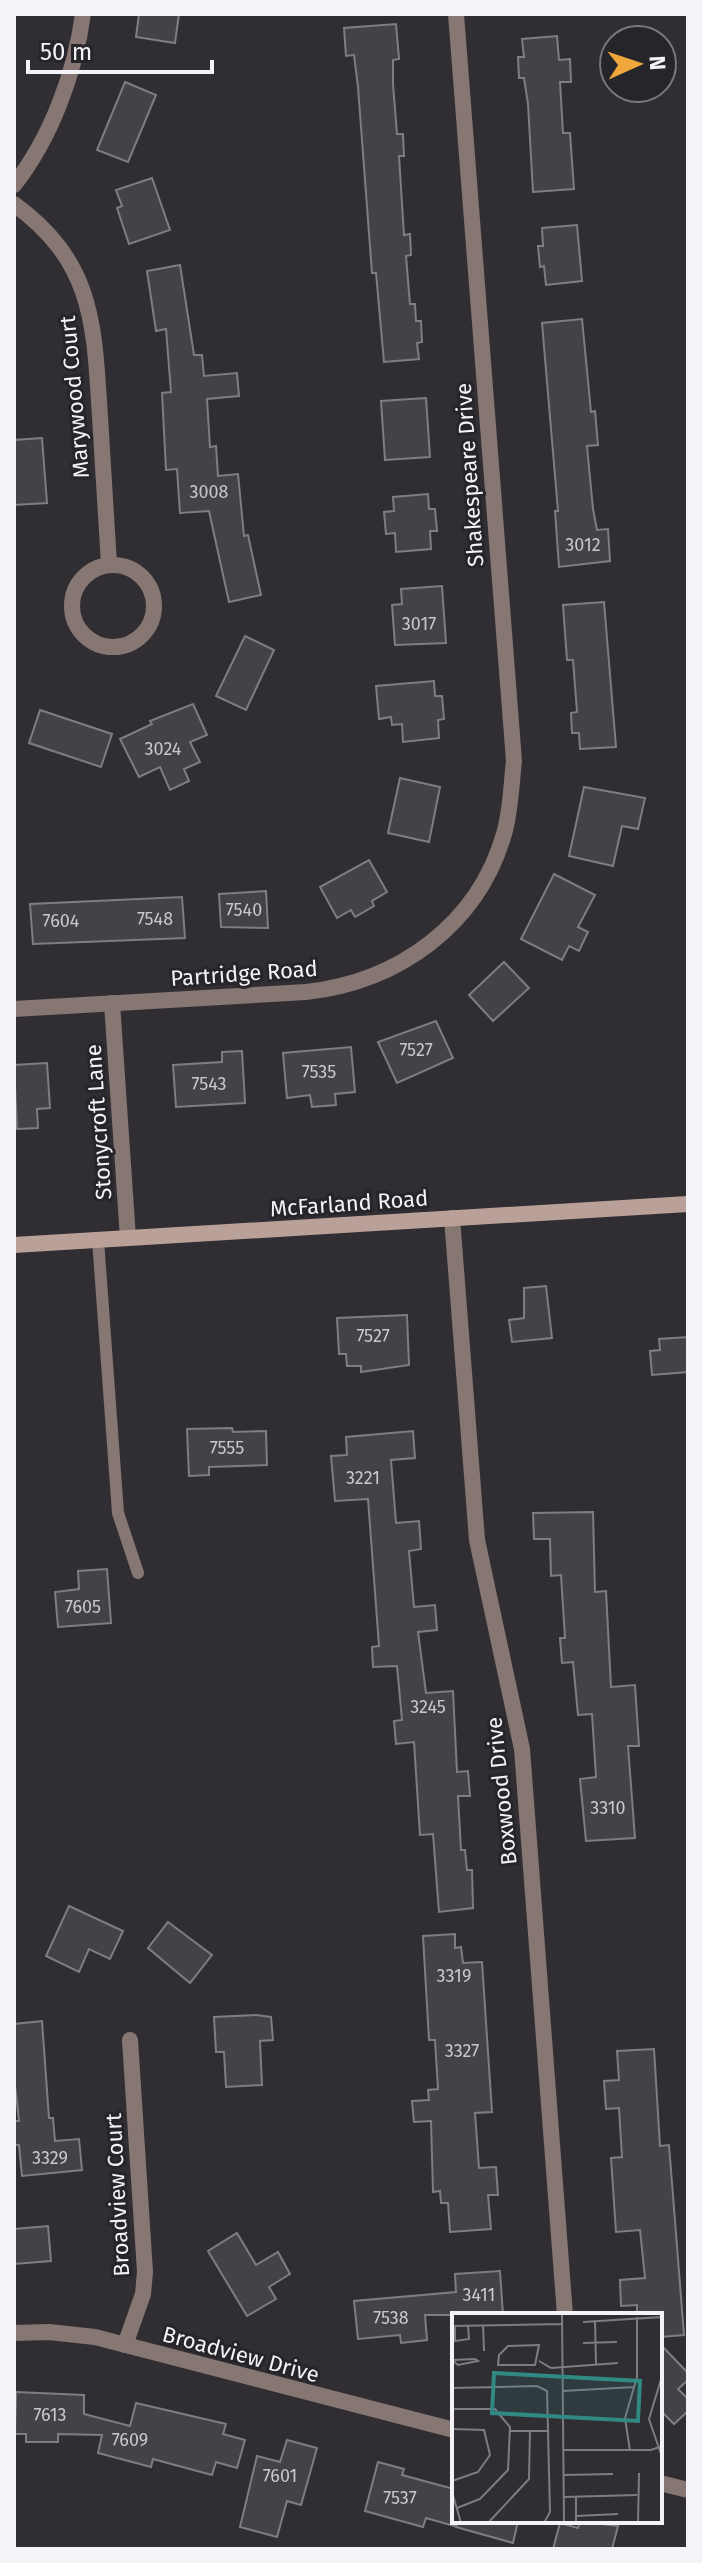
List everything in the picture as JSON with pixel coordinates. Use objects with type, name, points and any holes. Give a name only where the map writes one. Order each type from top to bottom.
[{"type":"street","points":[[14,185],[56,111],[74,58],[83,14]]},
{"type":"street","name":"Shakespeare Drive","points":[[456,14],[514,761],[510,807],[502,840],[484,882],[456,919]]},
{"type":"street","name":"Marywood Court","points":[[14,204],[40,225],[62,251],[79,280],[94,322],[109,564]]},
{"type":"street","points":[[109,564],[127,567],[143,577],[155,605],[144,634],[134,642],[115,647],[88,639],[79,629],[72,609],[79,582],[89,572],[109,564]]},
{"type":"street","name":"Partridge Road","points":[[14,1009],[341,987],[383,973],[414,956],[456,919]]},
{"type":"street","name":"Stonycroft Lane","points":[[112,1003],[128,1238]]},
{"type":"street","name":"McFarland Road","points":[[14,1245],[688,1204]]},
{"type":"street","name":"Boxwood Drive","points":[[452,1218],[477,1540],[522,1749],[565,2313]]},
{"type":"street","name":"Broadview Court","points":[[125,2345],[143,2294],[145,2272],[130,2040]]},
{"type":"street","name":"Broadview Drive","points":[[14,2333],[73,2334],[125,2345],[452,2429]]},
{"type":"street","points":[[662,2484],[688,2490]]},
{"type":"lane","points":[[98,1240],[118,1513],[138,1573]]},
{"type":"building","points":[[139,14],[179,14],[175,43],[136,37]]},
{"type":"building","points":[[396,24],[399,59],[393,60],[393,84],[397,134],[403,134],[404,156],[399,156],[404,235],[410,234],[411,255],[406,256],[410,304],[415,304],[416,321],[421,321],[422,342],[417,343],[419,359],[384,362],[376,273],[372,273],[358,87],[354,55],[346,56],[344,28]]},
{"type":"building","points":[[557,36],[559,60],[570,59],[571,82],[560,82],[563,133],[570,133],[574,189],[533,192],[528,104],[524,78],[519,78],[518,57],[524,57],[522,39]]},
{"type":"building","points":[[125,82],[156,95],[128,162],[97,150]]},
{"type":"building","points":[[152,178],[170,230],[129,244],[117,208],[122,206],[116,190]]},
{"type":"building","points":[[577,225],[582,281],[546,285],[538,246],[543,246],[542,228]]},
{"type":"building","points":[[180,265],[194,355],[202,355],[204,376],[237,373],[239,396],[207,399],[210,447],[216,446],[218,476],[238,474],[244,536],[248,535],[261,595],[229,602],[209,511],[180,513],[177,469],[166,470],[162,393],[171,392],[166,329],[156,331],[147,271]]},
{"type":"building","points":[[582,319],[591,412],[595,411],[598,445],[587,446],[593,509],[597,530],[608,529],[610,561],[559,567],[555,511],[558,511],[542,323]]},
{"type":"building","points":[[426,398],[430,457],[385,460],[381,401]]},
{"type":"building","points":[[42,438],[47,503],[14,505],[14,440]]},
{"type":"building","points":[[428,494],[429,509],[435,509],[437,531],[430,531],[431,549],[396,552],[395,533],[386,534],[384,512],[394,511],[393,497]]},
{"type":"building","points":[[442,586],[446,643],[395,645],[392,605],[402,604],[401,589]]},
{"type":"building","points":[[604,602],[616,747],[580,749],[579,733],[572,733],[571,713],[577,712],[573,660],[567,660],[563,605]]},
{"type":"building","points":[[245,636],[274,650],[246,710],[216,696]]},
{"type":"building","points":[[434,681],[435,696],[442,696],[444,719],[438,720],[439,738],[403,742],[402,724],[392,725],[391,717],[379,719],[376,686]]},
{"type":"building","points":[[193,704],[207,735],[190,742],[200,762],[184,769],[189,781],[170,790],[160,767],[139,777],[120,739],[152,724],[150,721]]},
{"type":"building","points":[[40,710],[112,734],[101,767],[29,743]]},
{"type":"building","points":[[400,778],[440,787],[429,842],[388,833]]},
{"type":"building","points":[[584,787],[645,798],[638,829],[622,826],[613,866],[569,856]]},
{"type":"building","points":[[369,860],[387,892],[372,901],[374,906],[355,917],[351,910],[337,918],[320,887]]},
{"type":"building","points":[[554,874],[595,895],[578,927],[588,932],[579,951],[569,946],[562,960],[521,939]]},
{"type":"building","points":[[266,891],[268,928],[221,927],[219,894]]},
{"type":"building","points":[[182,897],[185,938],[33,944],[30,904]]},
{"type":"building","points":[[504,962],[529,988],[493,1021],[469,995]]},
{"type":"building","points":[[436,1021],[453,1058],[397,1083],[378,1042]]},
{"type":"building","points":[[351,1047],[355,1092],[335,1094],[336,1105],[312,1107],[310,1095],[287,1098],[283,1053]]},
{"type":"building","points":[[242,1051],[245,1103],[176,1107],[173,1065],[222,1062],[222,1052]]},
{"type":"building","points":[[47,1063],[50,1108],[37,1109],[38,1128],[17,1129],[14,1065]]},
{"type":"building","points":[[546,1286],[552,1338],[512,1342],[509,1320],[524,1318],[524,1288]]},
{"type":"building","points":[[407,1315],[409,1365],[361,1372],[361,1366],[347,1366],[346,1354],[339,1354],[337,1318]]},
{"type":"building","points":[[688,1337],[688,1372],[652,1375],[650,1351],[660,1350],[659,1339]]},
{"type":"building","points":[[232,1428],[233,1432],[266,1431],[267,1465],[209,1467],[209,1475],[189,1476],[187,1429]]},
{"type":"building","points":[[413,1431],[415,1458],[391,1460],[396,1523],[419,1521],[421,1549],[409,1551],[414,1607],[435,1605],[437,1630],[418,1632],[426,1693],[453,1691],[457,1772],[468,1771],[470,1796],[458,1796],[461,1850],[465,1850],[467,1870],[472,1870],[473,1908],[439,1912],[433,1834],[420,1835],[414,1742],[396,1744],[394,1721],[402,1720],[397,1666],[373,1667],[372,1647],[379,1646],[368,1499],[335,1501],[331,1456],[347,1455],[346,1437]]},
{"type":"building","points":[[593,1512],[595,1592],[606,1591],[611,1687],[635,1685],[639,1746],[628,1746],[635,1838],[586,1841],[580,1779],[596,1777],[592,1714],[578,1715],[573,1662],[562,1663],[560,1638],[565,1638],[561,1575],[551,1576],[550,1539],[534,1539],[533,1513]]},
{"type":"building","points":[[107,1569],[111,1623],[58,1627],[55,1592],[79,1589],[78,1571]]},
{"type":"building","points":[[69,1906],[123,1931],[110,1959],[89,1949],[79,1972],[46,1956]]},
{"type":"building","points":[[168,1922],[212,1955],[190,1983],[148,1948]]},
{"type":"building","points":[[455,1934],[455,1948],[461,1947],[463,1963],[482,1962],[492,2112],[475,2113],[479,2168],[496,2167],[498,2195],[488,2195],[491,2229],[450,2232],[448,2203],[441,2203],[440,2191],[433,2192],[431,2121],[414,2122],[412,2101],[429,2100],[428,2090],[438,2089],[435,2040],[429,2040],[423,1936]]},
{"type":"building","points":[[214,2017],[271,2017],[273,2040],[260,2041],[262,2085],[226,2087],[224,2052],[216,2052]]},
{"type":"building","points":[[42,2021],[49,2118],[53,2118],[55,2141],[79,2139],[82,2170],[22,2176],[19,2145],[14,2145],[14,2121],[19,2121],[14,2076],[14,2024]]},
{"type":"building","points":[[654,2049],[660,2146],[669,2145],[684,2335],[662,2337],[662,2313],[637,2313],[637,2305],[621,2306],[620,2280],[645,2278],[640,2230],[616,2232],[611,2158],[622,2157],[619,2108],[606,2109],[604,2081],[619,2080],[617,2051]]},
{"type":"building","points":[[48,2226],[51,2261],[14,2264],[14,2229]]},
{"type":"building","points":[[237,2233],[256,2265],[278,2252],[290,2274],[269,2287],[276,2299],[247,2316],[208,2251]]},
{"type":"building","points":[[500,2271],[503,2313],[425,2315],[427,2340],[401,2343],[400,2335],[358,2339],[354,2301],[456,2292],[455,2274]]},
{"type":"building","points":[[662,2346],[688,2373],[688,2380],[678,2389],[688,2399],[688,2411],[674,2424],[662,2412]]},
{"type":"building","points":[[16,2392],[84,2395],[84,2414],[130,2426],[136,2403],[226,2424],[223,2434],[245,2440],[237,2468],[216,2462],[212,2475],[153,2459],[151,2467],[98,2453],[102,2435],[58,2434],[58,2442],[26,2442],[26,2434],[15,2434]]},
{"type":"building","points":[[287,2440],[317,2448],[301,2505],[287,2501],[277,2537],[240,2527],[257,2456],[280,2462]]},
{"type":"building","points":[[378,2462],[404,2469],[402,2475],[452,2488],[454,2526],[426,2518],[423,2527],[365,2511]]},
{"type":"building","points":[[457,2523],[518,2523],[513,2543],[456,2527]]},
{"type":"building","points":[[560,2523],[578,2528],[579,2523],[618,2526],[612,2549],[553,2549]]}]
